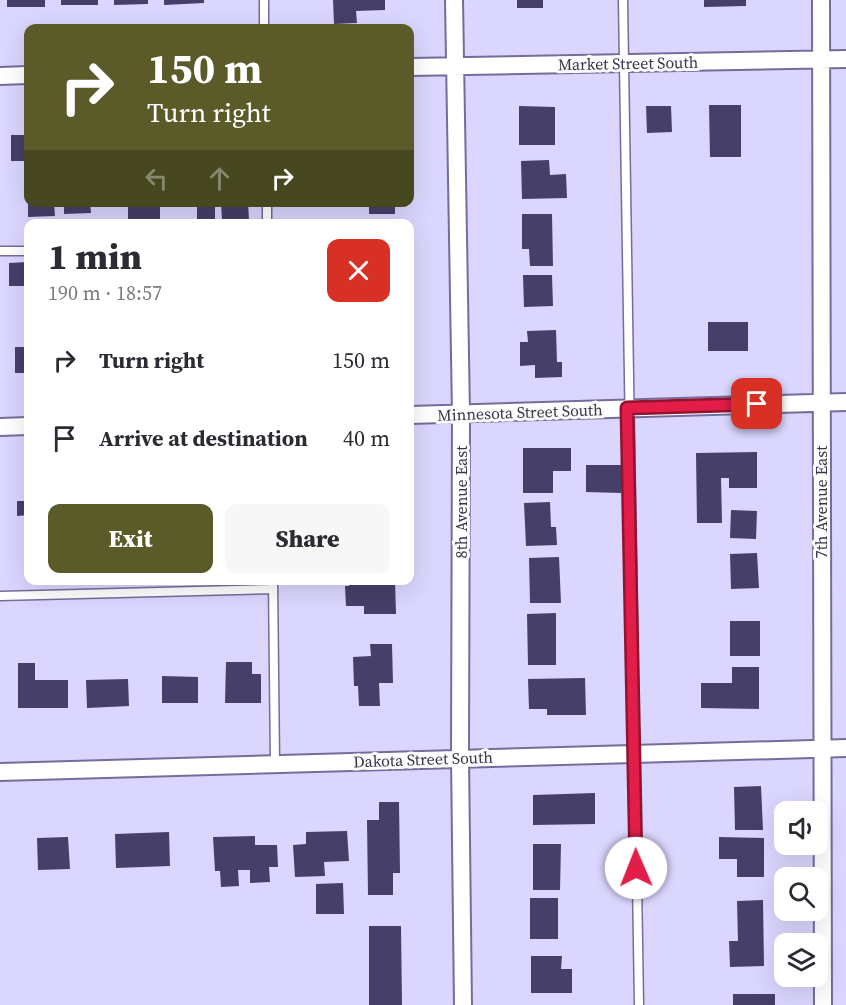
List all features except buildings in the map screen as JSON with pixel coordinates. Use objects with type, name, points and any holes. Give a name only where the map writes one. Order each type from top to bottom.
[{"type":"street","name":"8th Avenue East","points":[[454,0],[453,66],[461,414],[460,758],[463,1005]]},
{"type":"street","name":"7th Avenue East","points":[[821,0],[823,1005]]},
{"type":"street","name":"Market Street South","points":[[414,67],[846,59]]},
{"type":"street","points":[[0,76],[24,75]]},
{"type":"street","name":"Minnesota Street South","points":[[414,415],[846,402]]},
{"type":"street","points":[[0,427],[24,426]]},
{"type":"street","name":"Dakota Street South","points":[[0,772],[846,748]]},
{"type":"lane","points":[[264,0],[264,24]]},
{"type":"lane","points":[[623,0],[627,408],[639,1005]]},
{"type":"lane","points":[[0,250],[24,251]]},
{"type":"lane","points":[[0,596],[273,585],[275,764]]},
{"type":"route","points":[[636,868],[627,408],[757,404]]}]
